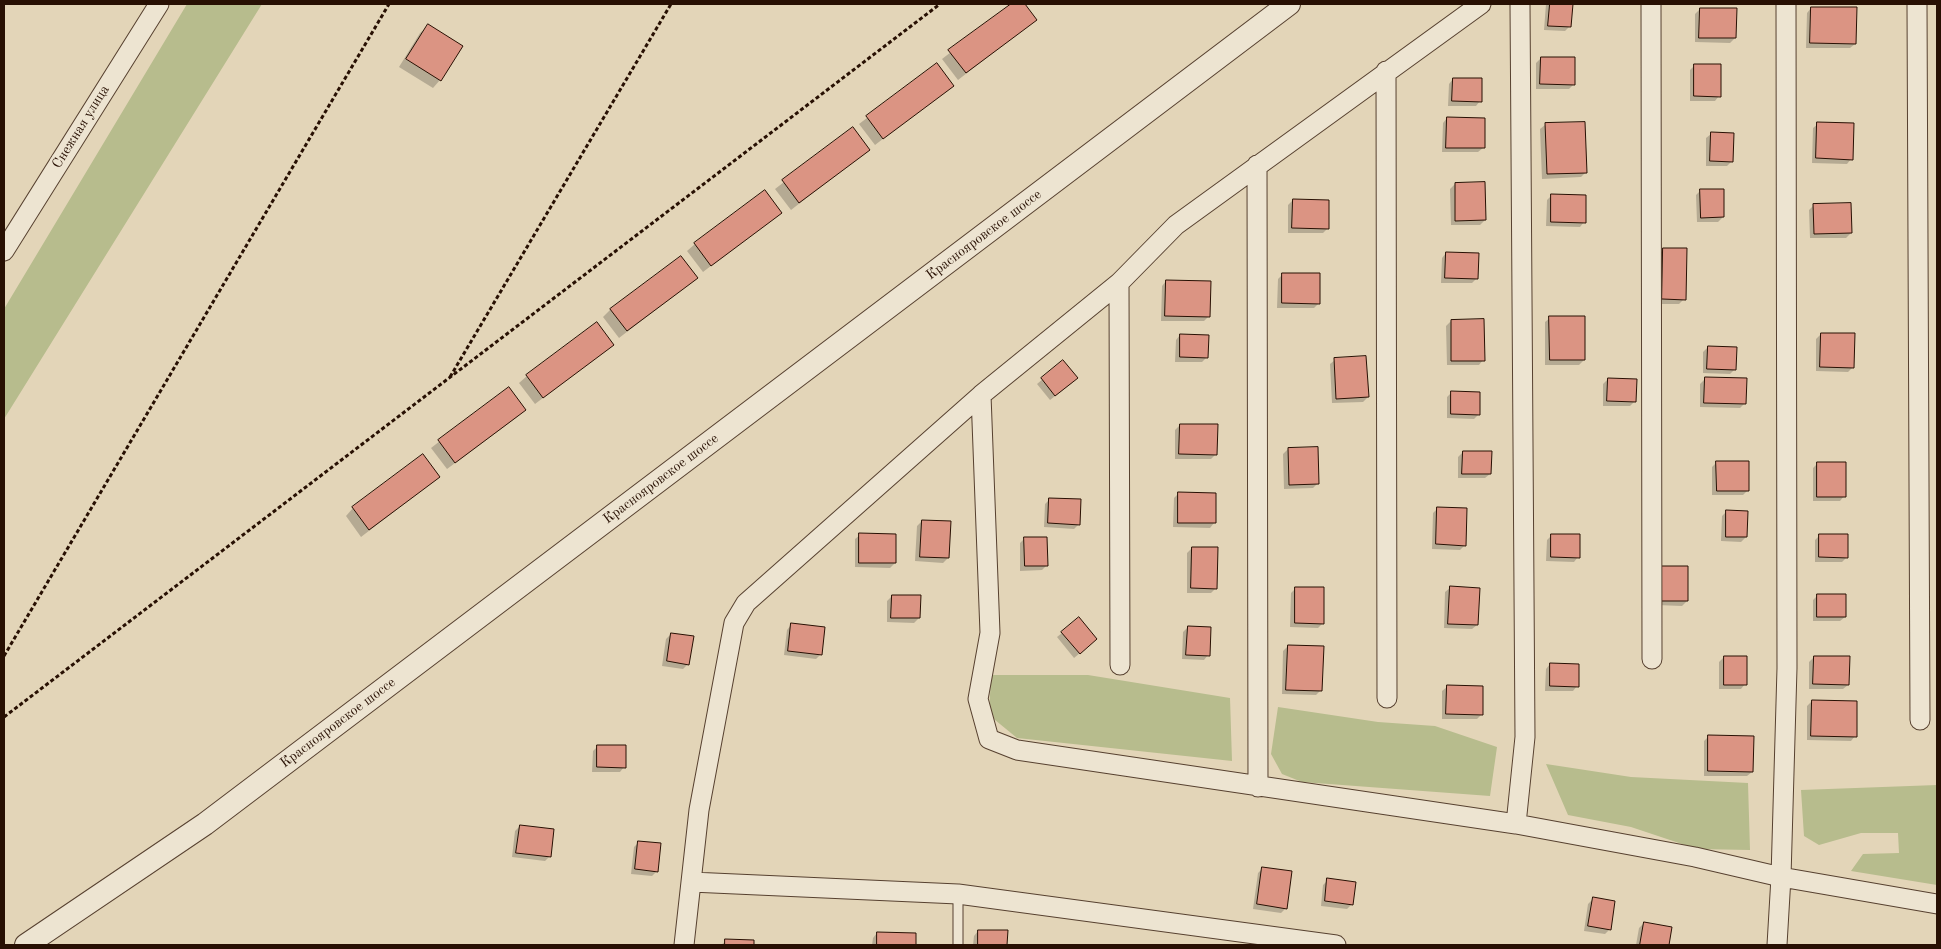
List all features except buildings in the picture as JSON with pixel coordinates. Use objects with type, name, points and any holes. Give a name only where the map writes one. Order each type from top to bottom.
[{"type":"street","name":"Снежная улица","points":[[4,251],[159,4]]},
{"type":"street","name":"Краснояровское шоссе","points":[[26,945],[205,824],[1289,4]]},
{"type":"street","points":[[684,945],[698,810],[734,623],[746,603],[981,395],[1119,283],[1176,225],[1481,4]]},
{"type":"street","points":[[1516,824],[1525,737],[1520,4]]},
{"type":"street","points":[[1651,4],[1652,659]]},
{"type":"street","points":[[1777,945],[1781,877],[1786,668],[1786,4]]},
{"type":"street","points":[[1917,4],[1920,720]]},
{"type":"street","points":[[1386,71],[1387,698]]},
{"type":"street","points":[[1257,165],[1258,787]]},
{"type":"street","points":[[1119,283],[1120,665]]},
{"type":"street","points":[[981,395],[990,633],[978,699],[989,738],[1017,750],[1516,824],[1695,857],[1781,877],[1937,904]]},
{"type":"street","points":[[691,882],[958,894],[1336,945]]},
{"type":"lane","points":[[958,894],[958,945]]},
{"type":"path","points":[[4,656],[389,4]]},
{"type":"path","points":[[448,380],[671,4]]},
{"type":"path","points":[[4,717],[940,4]]},
{"type":"green space","points":[[187,4],[262,4],[4,419],[4,309]]},
{"type":"green space","points":[[991,675],[1088,675],[1230,698],[1232,761],[1017,738],[989,715]]},
{"type":"green space","points":[[1278,707],[1378,722],[1435,726],[1497,747],[1490,796],[1302,782],[1282,774],[1271,754]]},
{"type":"green space","points":[[1546,764],[1631,777],[1748,783],[1750,850],[1697,849],[1631,827],[1568,815]]},
{"type":"green space","points":[[1937,785],[1937,885],[1851,871],[1863,854],[1899,853],[1898,833],[1861,833],[1819,845],[1804,836],[1801,790]]}]
